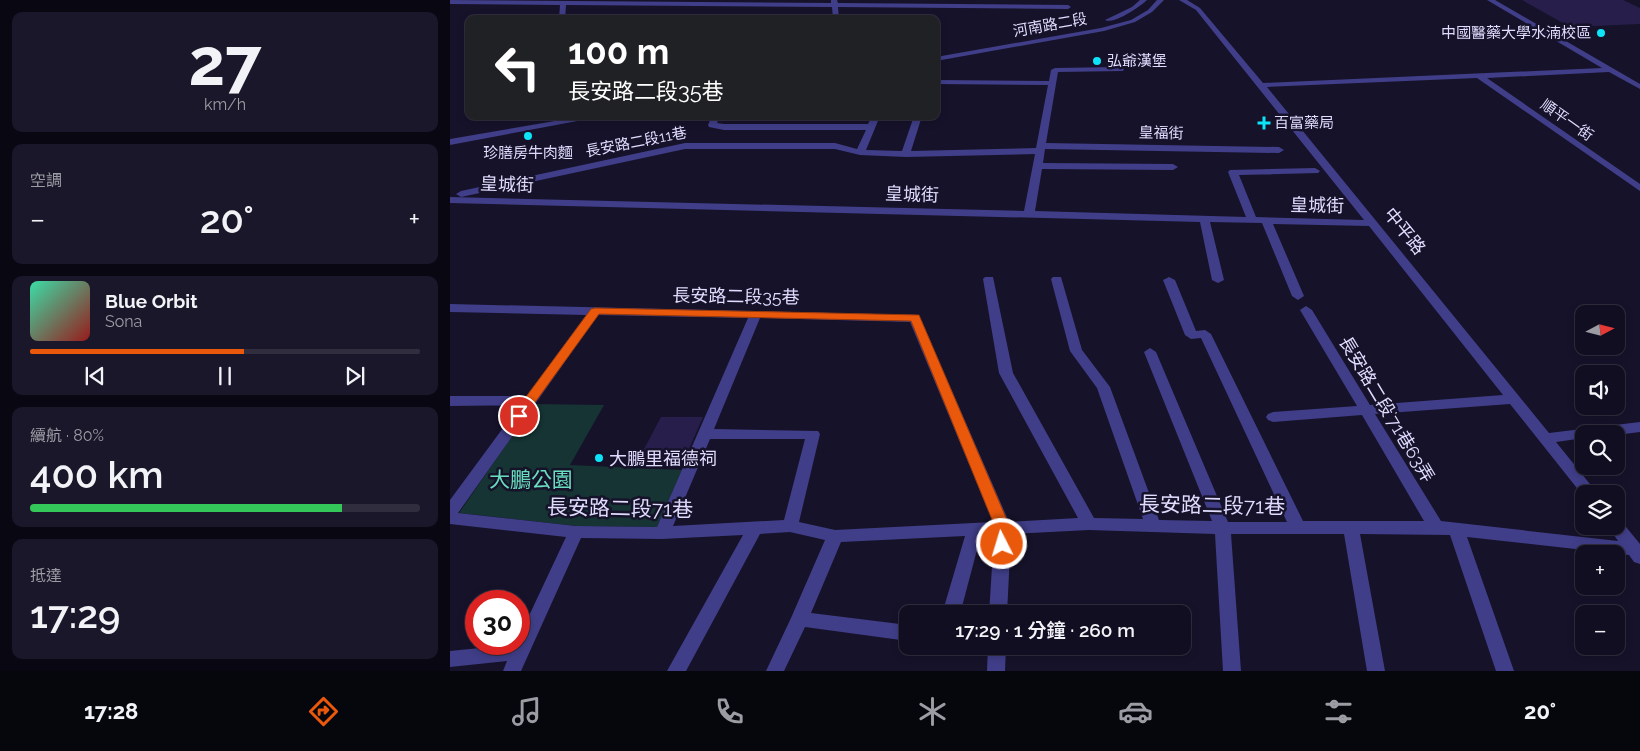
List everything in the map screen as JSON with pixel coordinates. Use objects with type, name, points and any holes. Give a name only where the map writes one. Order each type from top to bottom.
[{"type":"street","name":"河南路二段","points":[[940,50],[1092,25],[1119,16],[1144,0]]},
{"type":"street","name":"河南路二段","points":[[940,58],[1102,30],[1132,21],[1150,11],[1161,0]]},
{"type":"street","name":"中平路","points":[[1182,0],[1198,9],[1261,85],[1583,485]]},
{"type":"street","points":[[1490,0],[1640,87]]},
{"type":"street","points":[[450,2],[834,3],[1068,7]]},
{"type":"street","points":[[562,15],[563,3]]},
{"type":"street","points":[[1030,214],[1055,70],[1120,69]]},
{"type":"street","points":[[1261,85],[1611,70]]},
{"type":"street","name":"順平一街","points":[[1478,75],[1640,188]]},
{"type":"street","points":[[940,82],[1052,83]]},
{"type":"street","points":[[450,133],[548,120]]},
{"type":"street","points":[[450,142],[550,120]]},
{"type":"street","points":[[714,120],[712,124],[724,127],[872,127]]},
{"type":"street","points":[[860,152],[875,120]]},
{"type":"street","points":[[906,154],[917,120]]},
{"type":"street","name":"皇福街","points":[[906,154],[1041,149],[1080,145],[1279,150]]},
{"type":"street","name":"長安路二段11巷","points":[[450,198],[685,146],[835,146],[860,152],[906,154]]},
{"type":"street","points":[[1038,166],[1173,167]]},
{"type":"street","points":[[1252,220],[1233,172],[1315,171]]},
{"type":"street","name":"皇城街","points":[[450,198],[1373,223]]},
{"type":"street","points":[[1204,218],[1218,280]]},
{"type":"street","points":[[1266,220],[1298,296]]},
{"type":"street","points":[[989,279],[1006,373],[1088,524]]},
{"type":"street","points":[[1057,280],[1076,351],[1103,387],[1154,527]]},
{"type":"street","points":[[1169,280],[1191,334],[1205,334],[1298,528]]},
{"type":"street","name":"長安路二段35巷","points":[[450,308],[915,318],[1003,527]]},
{"type":"street","name":"長安路二段˙71巷63弄","points":[[1306,310],[1436,527]]},
{"type":"street","points":[[450,512],[595,311]]},
{"type":"street","points":[[662,533],[756,314]]},
{"type":"street","points":[[1150,352],[1223,528],[1232,671]]},
{"type":"street","points":[[1273,417],[1514,399]]},
{"type":"street","points":[[450,400],[530,400]]},
{"type":"street","points":[[1545,438],[1640,427]]},
{"type":"street","points":[[704,434],[813,434],[790,526]]},
{"type":"street","name":"長安路二段71巷","points":[[450,518],[576,532],[662,533],[790,526],[835,536],[1088,524],[1223,528],[1436,527],[1637,553]]},
{"type":"street","points":[[999,605],[1003,527]]},
{"type":"street","points":[[676,671],[755,528]]},
{"type":"street","points":[[1351,528],[1376,671]]},
{"type":"street","points":[[953,605],[974,529]]},
{"type":"street","points":[[1456,529],[1505,671]]},
{"type":"street","points":[[530,631],[576,532]]},
{"type":"street","points":[[1623,535],[1637,553]]},
{"type":"street","points":[[775,671],[800,619],[835,536]]},
{"type":"street","points":[[800,619],[899,632]]},
{"type":"street","points":[[450,659],[490,655]]},
{"type":"street","points":[[512,671],[519,655]]},
{"type":"street","points":[[996,671],[997,655]]},
{"type":"green space","name":"大鵬公園","points":[[534,404],[604,405],[570,465],[682,470],[657,527],[577,526],[459,513]]},
{"type":"building","points":[[1522,0],[1623,0],[1640,8],[1640,24],[1570,27]]},
{"type":"building","points":[[661,417],[703,417],[681,467],[635,466]]},
{"type":"place","name":"中國醫藥大學水湳校區","points":[[1601,33]]},
{"type":"place","name":"弘爺漢堡","points":[[1097,61]]},
{"type":"place","name":"百富藥局","points":[[1264,123]]},
{"type":"place","name":"珍膳房牛肉麵","points":[[528,136]]},
{"type":"place","name":"大鵬里福德祠","points":[[599,458]]},
{"type":"route","points":[[519,416],[595,311],[915,318],[1003,527],[1002,544]]}]
